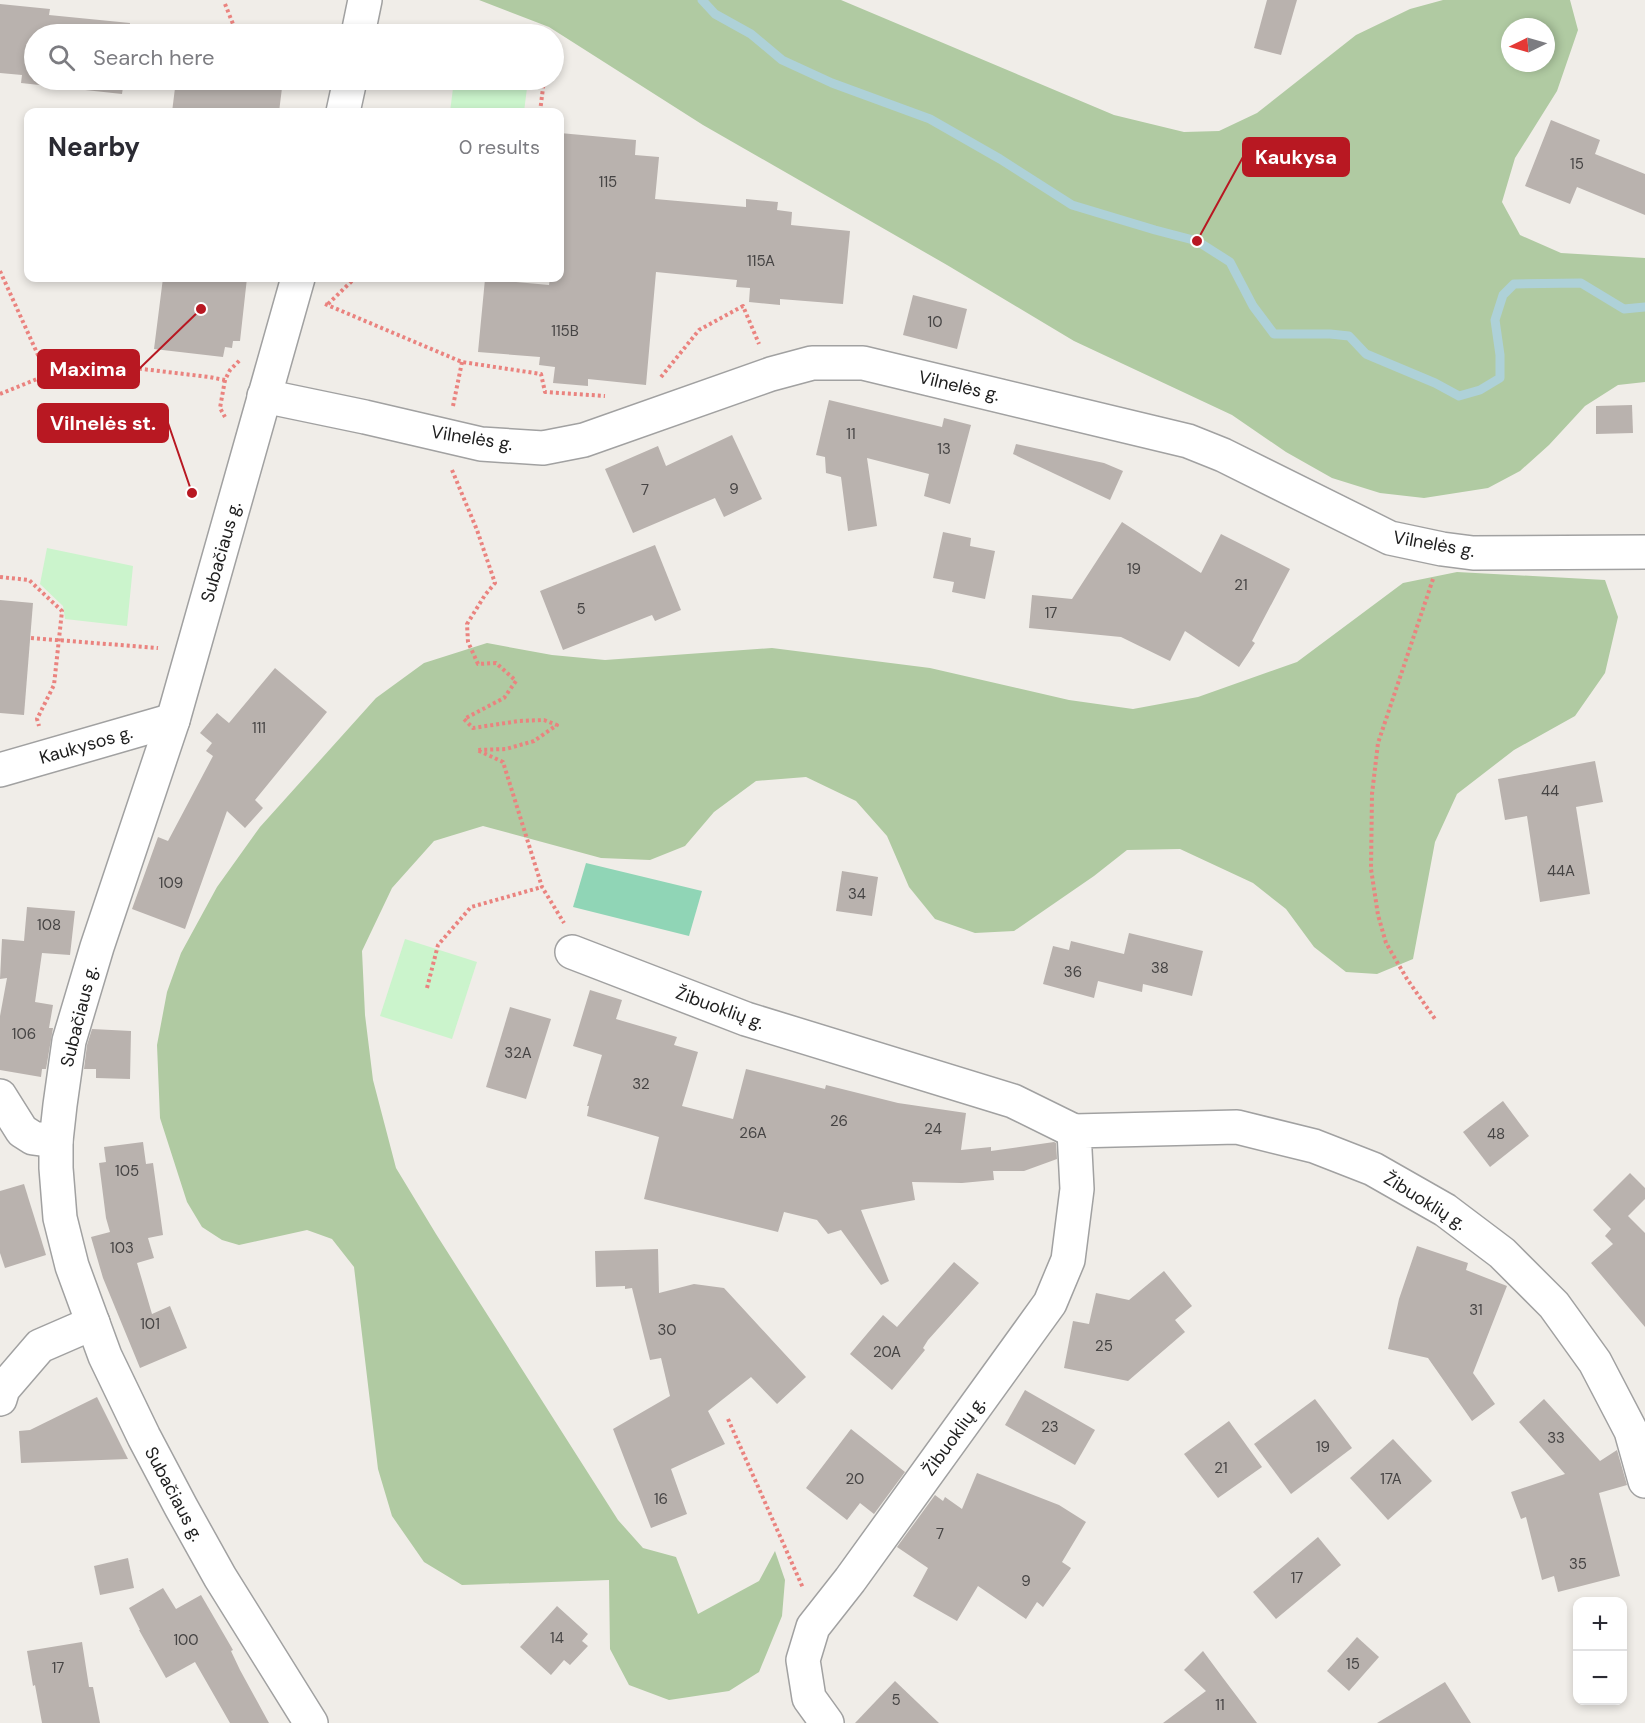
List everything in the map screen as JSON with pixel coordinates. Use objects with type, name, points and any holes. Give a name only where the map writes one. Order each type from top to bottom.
[{"type":"street","points":[[360,24],[365,0]]},
{"type":"street","points":[[344,108],[348,90]]},
{"type":"street","name":"Subačiaus g.","points":[[297,282],[173,720],[97,947],[69,1041],[56,1141],[56,1168],[60,1218],[72,1266],[105,1356],[144,1437],[220,1577],[311,1723]]},
{"type":"street","name":"Vilnelės g.","points":[[264,396],[481,444],[543,448],[584,440],[771,374],[812,363],[863,363],[1188,441],[1223,455],[1389,538],[1473,553],[1645,552]]},
{"type":"street","name":"Kaukysos g.","points":[[0,770],[173,720]]},
{"type":"street","name":"Žibuoklių g.","points":[[572,952],[746,1019],[1013,1101],[1074,1131],[1237,1127],[1314,1146],[1373,1169],[1445,1210],[1502,1253],[1554,1305],[1595,1362],[1631,1431],[1645,1481]]},
{"type":"street","points":[[0,1096],[22,1131],[33,1138],[56,1141]]},
{"type":"street","name":"Žibuoklių g.","points":[[827,1723],[809,1698],[803,1660],[813,1627],[864,1562],[1050,1303],[1068,1260],[1077,1189],[1074,1131]]},
{"type":"street","points":[[0,1399],[3,1389],[40,1346],[93,1323]]},
{"type":"path","points":[[225,4],[233,24]]},
{"type":"path","points":[[540,108],[543,90]]},
{"type":"path","points":[[0,271],[47,375]]},
{"type":"path","points":[[328,304],[351,282]]},
{"type":"path","points":[[320,304],[328,304],[462,362],[541,374],[545,392],[611,396]]},
{"type":"path","points":[[651,416],[644,398],[699,330],[743,306],[771,374]]},
{"type":"path","points":[[0,394],[47,375],[101,364],[225,380],[237,362],[245,358],[273,362]]},
{"type":"path","points":[[462,362],[447,436],[452,474],[477,531],[495,583],[467,624],[468,642],[478,664],[496,663],[516,681],[504,698],[465,719],[473,728],[519,721],[544,720],[557,725],[534,741],[506,749],[477,750],[503,762],[542,887],[563,919],[572,952]]},
{"type":"path","points":[[1435,1019],[1407,980],[1386,943],[1378,915],[1371,869],[1372,794],[1378,743],[1442,549]]},
{"type":"path","points":[[0,577],[29,580],[62,611],[54,685],[37,719],[48,756]]},
{"type":"path","points":[[31,638],[193,651]]},
{"type":"path","points":[[427,988],[438,945],[471,907],[542,887]]},
{"type":"path","points":[[728,1419],[804,1590],[825,1613]]},
{"type":"green space","points":[[479,0],[841,0],[1114,115],[1184,132],[1219,131],[1257,113],[1356,35],[1410,9],[1443,0],[1570,0],[1578,30],[1557,91],[1515,158],[1502,202],[1520,235],[1561,253],[1645,258],[1645,382],[1618,385],[1585,406],[1549,445],[1520,471],[1488,488],[1424,498],[1380,493],[1332,478],[1286,452],[1232,415],[1074,341],[703,125],[564,37],[564,24],[541,24]]},
{"type":"green space","points":[[453,90],[527,90],[524,108],[450,108]]},
{"type":"green space","points":[[47,548],[133,566],[127,626],[65,619],[63,606],[40,584]]},
{"type":"green space","points":[[1457,572],[1605,580],[1618,617],[1605,673],[1575,716],[1514,750],[1457,794],[1435,842],[1413,959],[1377,974],[1346,972],[1314,947],[1286,909],[1253,883],[1180,849],[1127,850],[1094,876],[1014,931],[975,933],[935,919],[909,887],[887,836],[856,801],[806,777],[756,781],[714,812],[685,846],[650,860],[601,858],[483,826],[434,841],[392,888],[362,951],[365,1015],[373,1080],[396,1168],[618,1520],[643,1548],[676,1557],[698,1614],[759,1581],[775,1551],[785,1580],[782,1616],[759,1672],[729,1691],[669,1700],[629,1685],[610,1649],[609,1580],[462,1585],[424,1562],[392,1516],[378,1469],[354,1267],[332,1239],[307,1230],[239,1245],[222,1240],[202,1227],[187,1202],[160,1118],[157,1045],[167,992],[181,953],[217,887],[260,827],[376,698],[424,663],[487,643],[552,655],[605,660],[772,648],[930,668],[1069,700],[1133,709],[1198,697],[1297,662],[1403,583]]},
{"type":"green space","points":[[586,863],[702,891],[689,936],[573,907]]},
{"type":"green space","points":[[405,939],[477,962],[452,1039],[380,1016]]},
{"type":"building","points":[[1267,0],[1297,0],[1281,55],[1254,48]]},
{"type":"building","points":[[0,4],[50,9],[49,15],[130,23],[24,24],[24,83],[21,83],[22,75],[0,73]]},
{"type":"building","points":[[85,90],[123,90],[122,94]]},
{"type":"building","points":[[175,90],[282,90],[280,108],[172,108]]},
{"type":"building","points":[[1551,120],[1600,140],[1595,154],[1645,174],[1645,215],[1577,187],[1570,204],[1525,186]]},
{"type":"building","points":[[564,133],[636,140],[635,155],[659,157],[655,199],[746,207],[746,199],[778,202],[777,210],[792,212],[791,225],[850,231],[843,304],[780,299],[780,305],[749,302],[750,288],[736,287],[737,280],[656,272],[646,385],[588,379],[588,386],[553,383],[555,367],[539,365],[540,357],[478,352],[485,282],[549,285],[549,282],[564,282]]},
{"type":"building","points":[[162,282],[247,282],[240,341],[233,341],[232,348],[225,347],[223,357],[154,349]]},
{"type":"building","points":[[913,295],[967,309],[957,349],[903,335]]},
{"type":"building","points":[[829,400],[942,427],[944,418],[971,425],[950,504],[924,496],[929,474],[867,458],[877,526],[848,531],[841,477],[826,473],[825,457],[816,455]]},
{"type":"building","points":[[1632,405],[1633,433],[1596,434],[1596,406]]},
{"type":"building","points":[[732,435],[762,499],[724,517],[715,498],[633,533],[605,469],[658,446],[666,466]]},
{"type":"building","points":[[1016,444],[1104,463],[1123,471],[1110,500],[1013,454]]},
{"type":"building","points":[[1122,522],[1201,573],[1221,534],[1290,569],[1252,641],[1255,643],[1239,667],[1185,631],[1170,661],[1121,637],[1029,628],[1032,595],[1072,599]]},
{"type":"building","points":[[943,532],[971,538],[970,546],[995,551],[985,599],[952,592],[954,582],[933,578]]},
{"type":"building","points":[[655,545],[681,610],[655,621],[652,615],[563,650],[540,591]]},
{"type":"building","points":[[0,600],[33,603],[24,715],[0,713]]},
{"type":"building","points":[[275,668],[327,712],[255,800],[263,808],[245,828],[227,811],[185,929],[132,909],[158,837],[168,841],[213,756],[206,751],[212,743],[200,733],[217,713],[229,723]]},
{"type":"building","points":[[1595,761],[1603,802],[1576,807],[1590,894],[1540,902],[1527,816],[1505,820],[1498,779]]},
{"type":"building","points":[[842,871],[878,877],[872,916],[836,911]]},
{"type":"building","points":[[27,907],[75,911],[70,955],[42,953],[35,1002],[53,1005],[49,1028],[53,1028],[46,1069],[42,1069],[41,1077],[0,1070],[0,1016],[7,978],[0,979],[2,939],[24,941]]},
{"type":"building","points":[[1129,933],[1203,951],[1192,996],[1143,984],[1142,992],[1098,981],[1094,998],[1043,984],[1053,946],[1069,950],[1071,941],[1124,954]]},
{"type":"building","points":[[590,990],[622,1000],[616,1019],[677,1037],[674,1045],[698,1052],[682,1106],[733,1119],[746,1069],[825,1089],[826,1085],[898,1103],[966,1113],[961,1150],[991,1147],[991,1151],[1054,1142],[1057,1159],[1024,1171],[993,1171],[994,1180],[962,1183],[912,1182],[915,1200],[861,1210],[889,1281],[881,1285],[841,1230],[828,1234],[817,1220],[784,1212],[778,1232],[644,1199],[659,1137],[587,1116],[589,1106],[587,1106],[602,1055],[573,1046]]},
{"type":"building","points":[[510,1007],[551,1019],[526,1099],[486,1087]]},
{"type":"building","points":[[92,1029],[131,1031],[130,1079],[96,1078],[96,1069],[84,1069]]},
{"type":"building","points":[[1503,1101],[1529,1136],[1490,1167],[1463,1132]]},
{"type":"building","points":[[143,1142],[146,1164],[153,1163],[163,1235],[148,1238],[154,1258],[137,1263],[152,1314],[170,1306],[187,1348],[140,1368],[103,1278],[91,1237],[110,1232],[99,1163],[106,1162],[104,1147]]},
{"type":"building","points":[[1630,1173],[1645,1188],[1645,1199],[1628,1216],[1645,1233],[1645,1327],[1591,1263],[1613,1244],[1605,1236],[1611,1229],[1593,1210]]},
{"type":"building","points":[[24,1184],[46,1255],[5,1268],[0,1253],[0,1191]]},
{"type":"building","points":[[1417,1246],[1468,1263],[1466,1270],[1507,1286],[1473,1373],[1495,1404],[1472,1421],[1428,1358],[1388,1349],[1399,1299]]},
{"type":"building","points":[[658,1249],[659,1293],[694,1284],[724,1288],[806,1377],[777,1404],[751,1377],[708,1411],[725,1444],[671,1469],[687,1514],[651,1528],[613,1429],[670,1396],[661,1358],[650,1360],[632,1288],[625,1289],[625,1286],[596,1287],[595,1251]]},
{"type":"building","points":[[954,1262],[979,1283],[928,1340],[923,1348],[925,1350],[892,1390],[850,1354],[883,1315],[897,1327]]},
{"type":"building","points":[[1164,1271],[1192,1306],[1175,1320],[1185,1332],[1128,1381],[1064,1368],[1073,1321],[1089,1324],[1096,1293],[1129,1300]]},
{"type":"building","points":[[1025,1390],[1095,1430],[1075,1465],[1005,1425]]},
{"type":"building","points":[[97,1397],[128,1459],[21,1463],[19,1431],[30,1430]]},
{"type":"building","points":[[1315,1399],[1352,1448],[1291,1494],[1254,1444]]},
{"type":"building","points":[[1544,1399],[1600,1461],[1617,1450],[1627,1485],[1599,1493],[1620,1576],[1558,1592],[1554,1576],[1542,1580],[1526,1517],[1521,1519],[1511,1492],[1565,1474],[1519,1422]]},
{"type":"building","points":[[1229,1421],[1262,1467],[1218,1498],[1184,1454]]},
{"type":"building","points":[[851,1429],[905,1472],[874,1514],[860,1503],[847,1520],[806,1488]]},
{"type":"building","points":[[1393,1439],[1432,1481],[1388,1520],[1350,1478]]},
{"type":"building","points":[[977,1473],[1059,1505],[1086,1522],[1062,1562],[1071,1568],[1043,1607],[1037,1602],[1026,1619],[978,1586],[957,1621],[913,1596],[928,1568],[897,1547],[935,1495],[943,1501],[945,1497],[962,1509]]},
{"type":"building","points":[[1318,1537],[1341,1565],[1276,1619],[1253,1592]]},
{"type":"building","points":[[128,1558],[134,1588],[100,1595],[94,1566]]},
{"type":"building","points":[[163,1588],[176,1609],[201,1595],[233,1650],[231,1651],[240,1670],[269,1723],[230,1723],[195,1662],[166,1678],[129,1608]]},
{"type":"building","points":[[557,1606],[588,1634],[582,1641],[588,1646],[570,1665],[564,1660],[551,1675],[520,1647]]},
{"type":"building","points":[[1357,1637],[1379,1657],[1349,1691],[1327,1671]]},
{"type":"building","points":[[82,1642],[89,1687],[93,1687],[100,1723],[42,1723],[27,1651]]},
{"type":"building","points":[[1203,1651],[1257,1723],[1163,1723],[1206,1691],[1184,1670]]},
{"type":"building","points":[[895,1681],[939,1723],[855,1723]]},
{"type":"building","points":[[1445,1682],[1471,1723],[1377,1723]]},
{"type":"waterway","points":[[702,0],[715,14],[751,34],[782,60],[832,83],[930,119],[1000,159],[1072,205],[1197,241],[1230,262],[1253,306],[1274,334],[1349,336],[1366,354],[1435,383],[1459,396],[1480,390],[1500,378],[1500,355],[1495,320],[1503,295],[1514,284],[1581,283],[1624,309],[1645,307]]},
{"type":"place","name":"Kaukysa","points":[[1197,241]]},
{"type":"place","name":"Maxima","points":[[201,309]]},
{"type":"place","name":"Vilnelės st.","points":[[192,493]]}]
